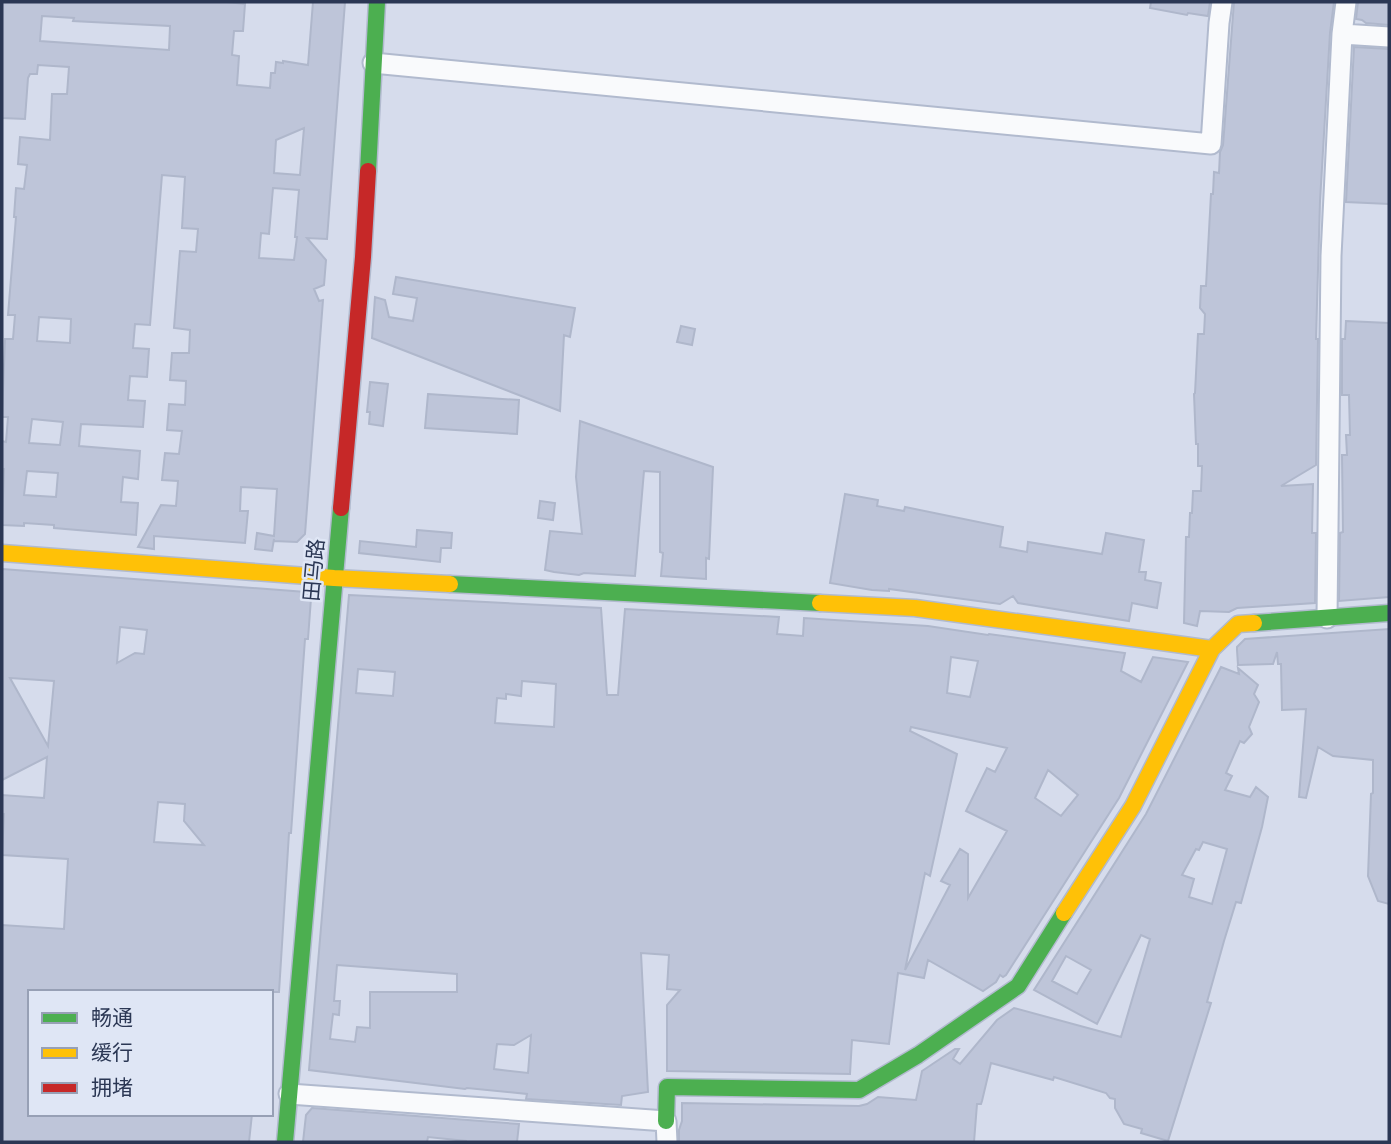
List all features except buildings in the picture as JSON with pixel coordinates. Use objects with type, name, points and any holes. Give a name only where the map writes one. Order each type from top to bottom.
[{"type":"street","name":"田马路","points":[[285,1142],[363,257],[377,2]]},
{"type":"street","points":[[373,63],[1211,144],[1219,23],[1223,2]]},
{"type":"street","points":[[1327,618],[1331,256],[1342,34],[1346,2]]},
{"type":"street","points":[[1342,34],[1389,37]]},
{"type":"street","points":[[2,553],[334,578],[915,608],[1212,649]]},
{"type":"street","points":[[667,1142],[667,1087],[859,1090],[918,1055],[1018,986],[1133,806],[1212,649],[1238,624],[1389,613]]},
{"type":"street","points":[[289,1094],[666,1121]]},
{"type":"traffic: fast","points":[[368,171],[377,2]]},
{"type":"traffic: fast","points":[[285,1142],[341,508]]},
{"type":"traffic: fast","points":[[450,584],[820,603]]},
{"type":"traffic: fast","points":[[1254,623],[1389,613]]},
{"type":"traffic: fast","points":[[666,1121],[667,1087],[859,1090],[918,1055],[1018,986],[1064,913]]},
{"type":"traffic: slow","points":[[2,553],[450,584]]},
{"type":"traffic: slow","points":[[820,603],[915,608],[1212,649]]},
{"type":"traffic: slow","points":[[1064,913],[1133,806],[1212,649],[1238,624],[1254,623]]},
{"type":"traffic: jam","points":[[341,508],[368,171]]}]
